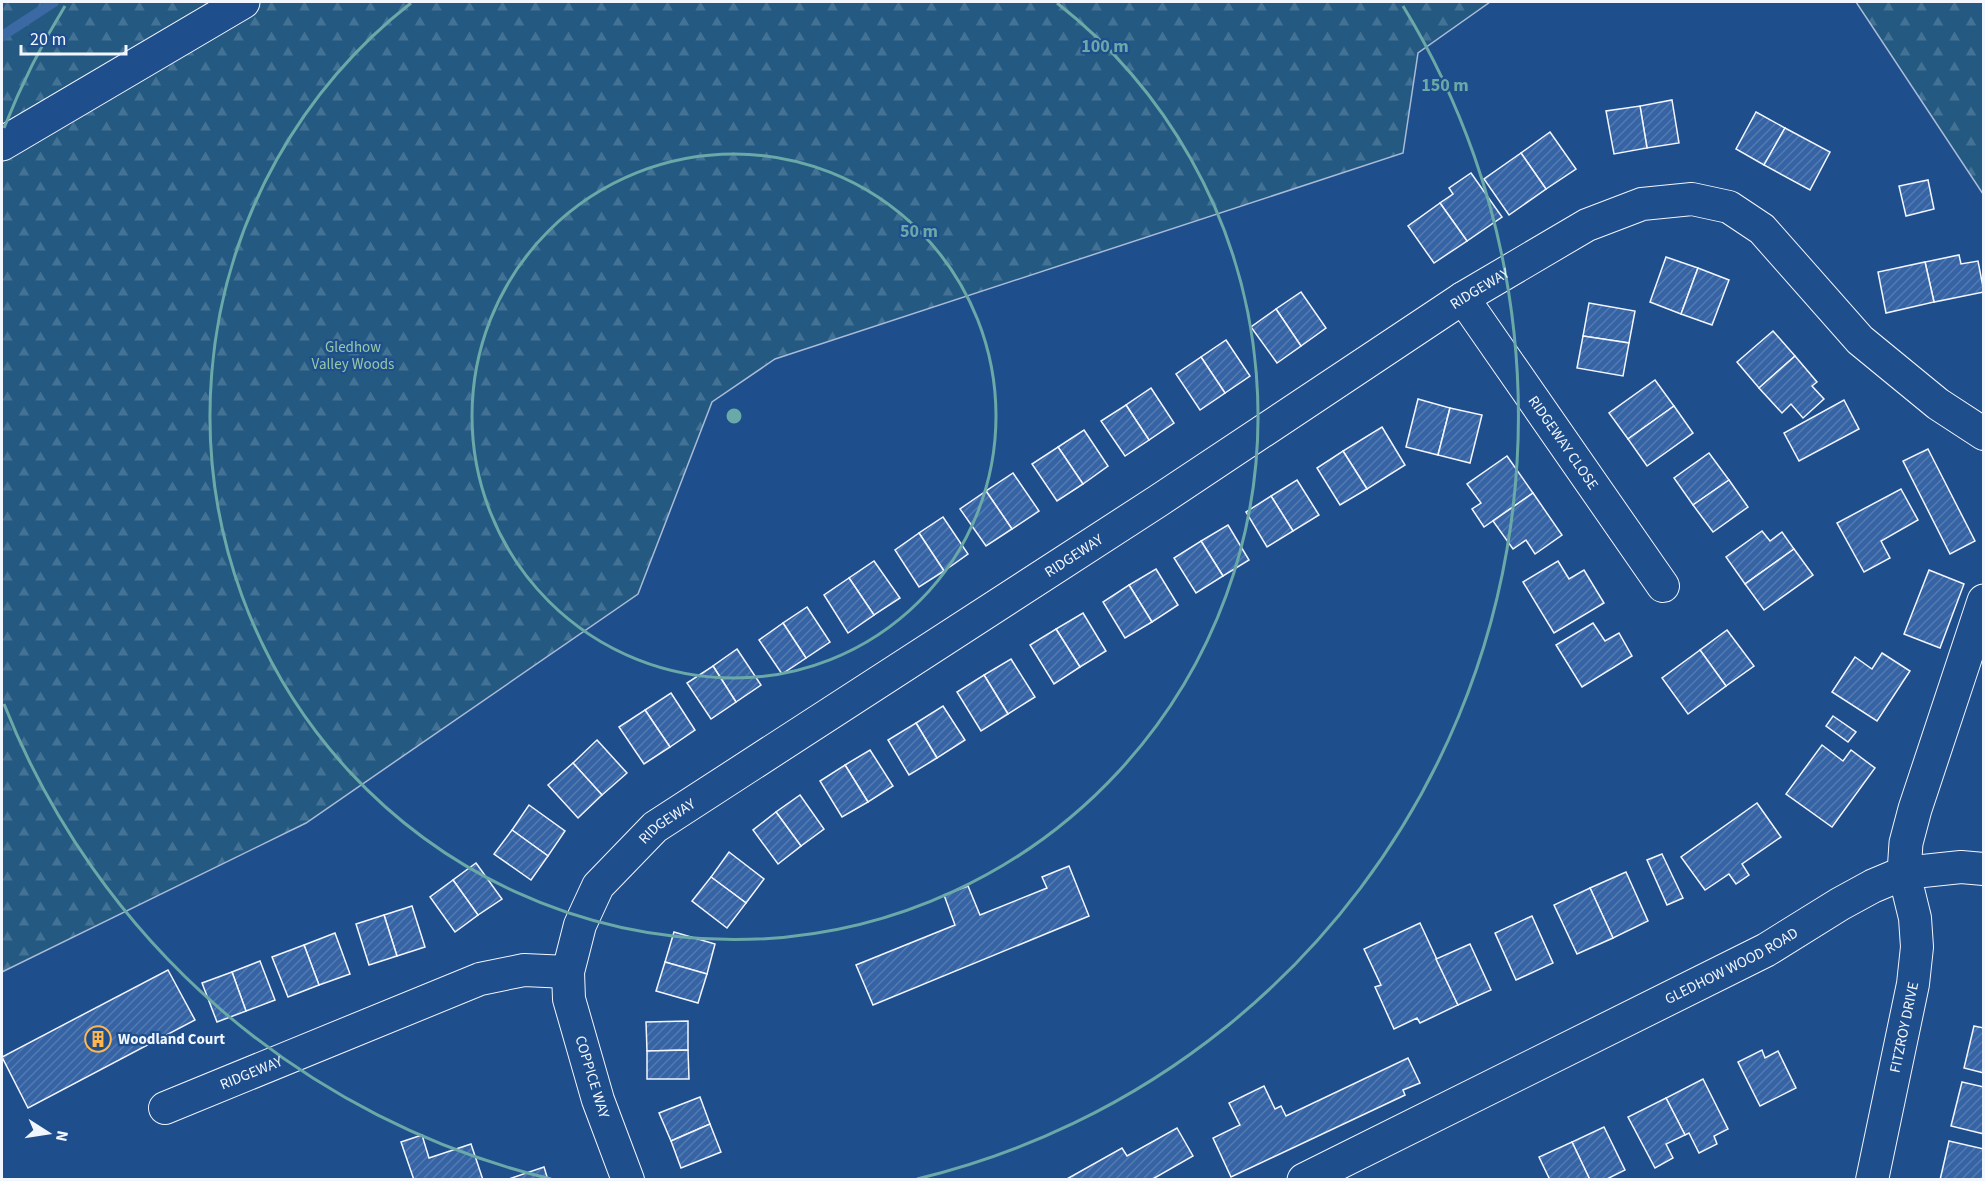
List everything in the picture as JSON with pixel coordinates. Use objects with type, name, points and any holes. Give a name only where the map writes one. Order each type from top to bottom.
[{"type":"street","points":[[2,144],[243,2]]},
{"type":"street","name":"RIDGEWAY","points":[[165,1108],[480,979],[524,970],[568,972],[580,925],[598,886],[655,827],[1158,501],[1463,298],[1587,225],[1642,204],[1692,199],[1730,207],[1762,229],[1860,340],[1938,404],[1983,434]]},
{"type":"street","name":"RIDGEWAY CLOSE","points":[[1463,298],[1663,586]]},
{"type":"street","points":[[1983,601],[1915,809],[1906,843],[1904,873],[1962,867],[1983,869]]},
{"type":"street","name":"GLEDHOW WOOD ROAD","points":[[1304,1179],[1766,950],[1848,899],[1904,873]]},
{"type":"street","name":"FITZROY DRIVE","points":[[1872,1179],[1913,984],[1917,947],[1915,918],[1904,873]]},
{"type":"street","name":"COPPICE WAY","points":[[568,972],[569,999],[572,1010],[598,1100],[627,1179]]},
{"type":"green space","name":"Gledhow Valley Woods","points":[[2,2],[1490,2],[1418,53],[1403,153],[775,359],[712,402],[638,594],[306,823],[2,972]]},
{"type":"green space","points":[[1856,2],[1983,2],[1983,194]]},
{"type":"building","points":[[1672,100],[1679,143],[1647,148],[1640,106]]},
{"type":"building","points":[[1640,106],[1647,148],[1614,154],[1606,111]]},
{"type":"building","points":[[1756,112],[1785,128],[1764,165],[1736,149]]},
{"type":"building","points":[[1785,128],[1830,152],[1810,190],[1764,165]]},
{"type":"building","points":[[1550,132],[1576,169],[1546,189],[1521,153]]},
{"type":"building","points":[[1521,153],[1546,189],[1509,215],[1484,179]]},
{"type":"building","points":[[1471,173],[1502,217],[1467,241],[1440,203],[1453,194],[1449,188]]},
{"type":"building","points":[[1928,180],[1934,209],[1906,216],[1899,186]]},
{"type":"building","points":[[1440,203],[1467,241],[1434,263],[1408,226]]},
{"type":"building","points":[[1959,255],[1961,264],[1978,261],[1984,292],[1934,302],[1925,262]]},
{"type":"building","points":[[1666,257],[1698,268],[1681,314],[1650,302]]},
{"type":"building","points":[[1925,262],[1934,302],[1886,313],[1878,272]]},
{"type":"building","points":[[1698,268],[1729,280],[1712,325],[1681,314]]},
{"type":"building","points":[[1301,292],[1326,328],[1301,346],[1276,309]]},
{"type":"building","points":[[1589,303],[1635,311],[1629,343],[1583,336]]},
{"type":"building","points":[[1276,309],[1301,346],[1277,363],[1251,327]]},
{"type":"building","points":[[1773,331],[1795,356],[1759,388],[1737,362]]},
{"type":"building","points":[[1583,336],[1629,343],[1623,376],[1577,368]]},
{"type":"building","points":[[1226,340],[1250,376],[1225,393],[1201,357]]},
{"type":"building","points":[[1795,356],[1817,382],[1812,386],[1824,399],[1803,418],[1791,404],[1782,413],[1759,388]]},
{"type":"building","points":[[1201,357],[1225,393],[1200,410],[1176,374]]},
{"type":"building","points":[[1655,380],[1674,406],[1628,439],[1609,413]]},
{"type":"building","points":[[1151,388],[1174,423],[1149,440],[1126,405]]},
{"type":"building","points":[[1418,399],[1450,408],[1438,455],[1406,447]]},
{"type":"building","points":[[1844,400],[1859,429],[1799,461],[1784,433]]},
{"type":"building","points":[[1126,405],[1149,440],[1125,456],[1101,421]]},
{"type":"building","points":[[1674,406],[1693,433],[1647,466],[1628,439]]},
{"type":"building","points":[[1450,408],[1482,415],[1470,463],[1438,455]]},
{"type":"building","points":[[1382,427],[1405,465],[1367,489],[1343,451]]},
{"type":"building","points":[[1084,430],[1108,466],[1083,484],[1058,447]]},
{"type":"building","points":[[1058,447],[1083,484],[1057,501],[1032,464]]},
{"type":"building","points":[[1928,449],[1975,541],[1950,554],[1903,461]]},
{"type":"building","points":[[1343,451],[1367,489],[1340,505],[1317,468]]},
{"type":"building","points":[[1709,453],[1729,480],[1693,505],[1674,478]]},
{"type":"building","points":[[1507,456],[1533,493],[1484,527],[1472,509],[1481,503],[1467,484]]},
{"type":"building","points":[[1013,473],[1039,511],[1012,529],[986,491]]},
{"type":"building","points":[[1297,480],[1319,515],[1293,531],[1271,496]]},
{"type":"building","points":[[1729,480],[1748,507],[1713,532],[1693,505]]},
{"type":"building","points":[[1901,489],[1918,520],[1881,541],[1890,558],[1864,572],[1837,523]]},
{"type":"building","points":[[986,491],[1012,529],[986,546],[960,509]]},
{"type":"building","points":[[1533,493],[1562,535],[1535,554],[1526,540],[1513,549],[1493,521]]},
{"type":"building","points":[[1271,496],[1293,531],[1267,547],[1246,512]]},
{"type":"building","points":[[943,517],[968,554],[944,571],[919,533]]},
{"type":"building","points":[[1228,525],[1249,560],[1223,576],[1201,541]]},
{"type":"building","points":[[1762,531],[1770,541],[1782,532],[1794,549],[1745,584],[1726,557]]},
{"type":"building","points":[[919,533],[944,571],[919,587],[895,550]]},
{"type":"building","points":[[1201,541],[1223,576],[1196,593],[1174,558]]},
{"type":"building","points":[[1794,549],[1813,575],[1764,610],[1745,584]]},
{"type":"building","points":[[874,561],[900,598],[874,615],[849,578]]},
{"type":"building","points":[[1558,561],[1569,579],[1584,570],[1604,603],[1554,633],[1523,582]]},
{"type":"building","points":[[1156,569],[1178,605],[1152,622],[1129,585]]},
{"type":"building","points":[[1929,570],[1964,584],[1940,648],[1904,634]]},
{"type":"building","points":[[849,578],[874,615],[848,633],[824,595]]},
{"type":"building","points":[[1129,585],[1152,622],[1125,638],[1103,602]]},
{"type":"building","points":[[807,607],[830,642],[806,658],[783,623]]},
{"type":"building","points":[[1083,613],[1106,651],[1080,667],[1056,629]]},
{"type":"building","points":[[783,623],[806,658],[782,674],[759,640]]},
{"type":"building","points":[[1593,623],[1605,641],[1619,633],[1632,656],[1582,687],[1556,645]]},
{"type":"building","points":[[1056,629],[1080,667],[1054,684],[1030,645]]},
{"type":"building","points":[[1727,630],[1754,666],[1726,686],[1700,650]]},
{"type":"building","points":[[737,649],[761,685],[736,702],[713,666]]},
{"type":"building","points":[[1700,650],[1726,686],[1688,714],[1662,678]]},
{"type":"building","points":[[1882,653],[1910,671],[1877,721],[1832,692],[1855,657],[1872,669]]},
{"type":"building","points":[[1011,659],[1035,697],[1008,714],[984,675]]},
{"type":"building","points":[[713,666],[736,702],[711,719],[687,683]]},
{"type":"building","points":[[984,675],[1008,714],[981,731],[957,692]]},
{"type":"building","points":[[671,693],[695,730],[670,747],[645,710]]},
{"type":"building","points":[[943,706],[965,740],[937,758],[916,723]]},
{"type":"building","points":[[645,710],[670,747],[644,764],[619,727]]},
{"type":"building","points":[[1833,716],[1856,732],[1848,742],[1826,726]]},
{"type":"building","points":[[916,723],[937,758],[909,775],[888,740]]},
{"type":"building","points":[[597,740],[627,773],[602,795],[573,763]]},
{"type":"building","points":[[1822,745],[1843,761],[1851,750],[1875,768],[1832,827],[1786,794]]},
{"type":"building","points":[[870,750],[893,786],[868,802],[845,765]]},
{"type":"building","points":[[573,763],[602,795],[578,818],[548,785]]},
{"type":"building","points":[[845,765],[868,802],[842,817],[820,781]]},
{"type":"building","points":[[800,795],[824,829],[801,846],[776,812]]},
{"type":"building","points":[[1757,803],[1781,837],[1742,864],[1749,875],[1736,884],[1729,874],[1705,890],[1681,857]]},
{"type":"building","points":[[529,805],[565,831],[548,856],[512,830]]},
{"type":"building","points":[[776,812],[801,846],[778,864],[753,830]]},
{"type":"building","points":[[512,830],[548,856],[531,880],[494,854]]},
{"type":"building","points":[[729,852],[764,879],[746,903],[711,877]]},
{"type":"building","points":[[1662,854],[1683,898],[1667,905],[1647,860]]},
{"type":"building","points":[[476,863],[502,899],[478,915],[453,880]]},
{"type":"building","points":[[1069,866],[1089,916],[873,1005],[856,965],[955,925],[944,895],[968,886],[980,915],[1047,888],[1042,877]]},
{"type":"building","points":[[1626,872],[1648,921],[1613,938],[1590,888]]},
{"type":"building","points":[[711,877],[746,903],[727,928],[692,901]]},
{"type":"building","points":[[453,880],[478,915],[455,932],[430,897]]},
{"type":"building","points":[[1590,888],[1613,938],[1577,954],[1554,905]]},
{"type":"building","points":[[412,906],[425,947],[397,956],[384,915]]},
{"type":"building","points":[[384,915],[397,956],[369,965],[356,924]]},
{"type":"building","points":[[1532,916],[1553,963],[1516,980],[1495,933]]},
{"type":"building","points":[[1420,923],[1458,1005],[1420,1023],[1417,1018],[1394,1029],[1375,987],[1381,985],[1364,949]]},
{"type":"building","points":[[674,932],[715,944],[707,974],[665,962]]},
{"type":"building","points":[[335,933],[350,974],[319,985],[304,945]]},
{"type":"building","points":[[1470,944],[1491,990],[1458,1005],[1436,959]]},
{"type":"building","points":[[304,945],[319,985],[288,997],[272,957]]},
{"type":"building","points":[[260,961],[275,1000],[246,1011],[232,972]]},
{"type":"building","points":[[665,962],[707,974],[698,1003],[656,991]]},
{"type":"building","name":"Woodland Court","points":[[168,970],[195,1020],[28,1108],[2,1057]]},
{"type":"building","points":[[232,972],[246,1011],[217,1022],[202,983]]},
{"type":"building","points":[[688,1021],[688,1050],[647,1051],[646,1022]]},
{"type":"building","points":[[1974,1026],[1984,1028],[1984,1073],[1964,1068]]},
{"type":"building","points":[[688,1050],[689,1079],[647,1079],[647,1051]]},
{"type":"building","points":[[1762,1050],[1765,1058],[1778,1051],[1796,1088],[1760,1106],[1738,1062]]},
{"type":"building","points":[[1408,1058],[1420,1083],[1403,1090],[1405,1095],[1231,1177],[1213,1138],[1240,1125],[1229,1103],[1264,1086],[1275,1109],[1281,1106],[1286,1116]]},
{"type":"building","points":[[1703,1079],[1728,1129],[1714,1136],[1717,1144],[1699,1153],[1689,1133],[1685,1135],[1666,1098]]},
{"type":"building","points":[[1962,1082],[1984,1087],[1984,1134],[1951,1126]]},
{"type":"building","points":[[700,1097],[710,1124],[671,1141],[659,1113]]},
{"type":"building","points":[[1666,1098],[1685,1135],[1666,1144],[1673,1158],[1655,1168],[1628,1117]]},
{"type":"building","points":[[710,1124],[721,1152],[681,1168],[671,1141]]},
{"type":"building","points":[[1604,1127],[1625,1170],[1605,1180],[1590,1180],[1572,1142]]},
{"type":"building","points":[[1177,1128],[1193,1156],[1151,1180],[1065,1180],[1122,1148],[1127,1156]]},
{"type":"building","points":[[422,1135],[429,1158],[471,1144],[483,1180],[414,1180],[401,1142]]},
{"type":"building","points":[[1949,1141],[1984,1149],[1984,1180],[1940,1180]]},
{"type":"building","points":[[1572,1142],[1590,1180],[1550,1180],[1539,1157]]},
{"type":"building","points":[[544,1167],[548,1180],[506,1180]]},
{"type":"waterway","points":[[2,36],[54,2]]},
{"type":"place","name":"Woodland Court","points":[[98,1039]]}]
